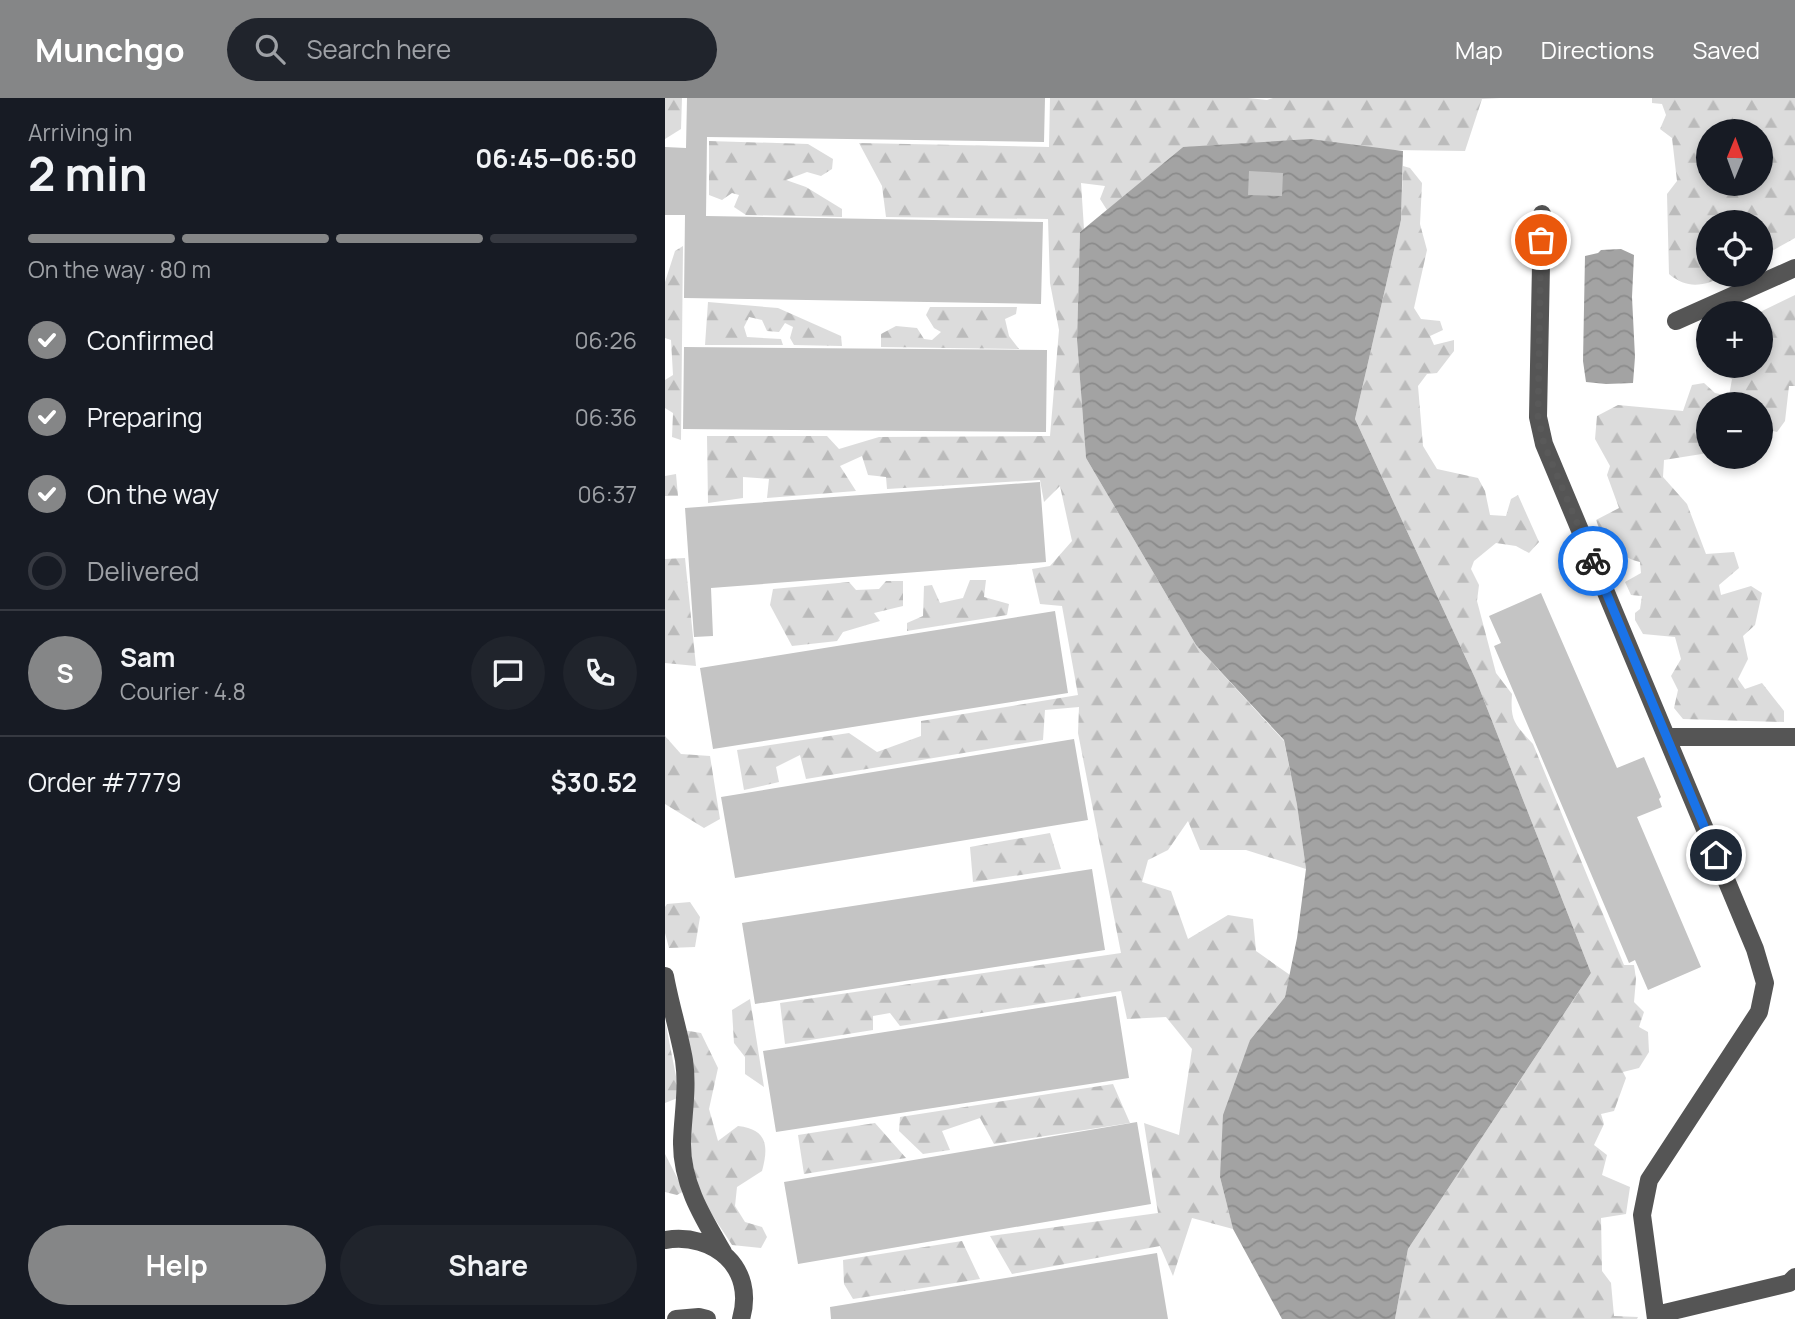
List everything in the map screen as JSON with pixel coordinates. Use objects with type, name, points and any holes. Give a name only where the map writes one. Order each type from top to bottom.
[{"type":"street","points":[[1542,214],[1538,416],[1544,444],[1755,949],[1765,983],[1759,1012],[1649,1180],[1642,1214],[1656,1317],[1789,1283],[1795,1278]]},
{"type":"street","points":[[1676,321],[1795,268]]},
{"type":"street","points":[[1667,737],[1795,737]]},
{"type":"street","points":[[665,976],[684,1062],[686,1100],[682,1143],[685,1171],[698,1209],[743,1283],[743,1310],[740,1319]]},
{"type":"street","points":[[665,1240],[678,1238],[701,1242],[723,1252]]},
{"type":"street","points":[[676,1319],[707,1319]]},
{"type":"green space","points":[[665,98],[682,98],[681,129],[665,139]]},
{"type":"green space","points":[[1050,98],[1500,98],[1482,99],[1465,151],[1183,147],[1107,210],[1100,199],[1105,186],[1081,183],[1084,229],[1080,232],[1077,340],[1086,458],[1196,645],[1284,741],[1306,869],[1246,850],[1200,850],[1188,821],[1168,850],[1148,860],[1142,882],[1171,891],[1188,939],[1228,915],[1253,919],[1256,951],[1290,975],[1285,997],[1250,1040],[1220,1177],[1233,1229],[1192,1218],[1173,1276],[1160,1246],[1012,1274],[990,1236],[1158,1213],[1144,1123],[1179,1135],[1192,1049],[1166,1017],[1127,1019],[1121,991],[900,1026],[890,1013],[873,1016],[873,1030],[785,1044],[780,1003],[1121,953],[1078,733],[1079,707],[1045,710],[1043,740],[806,779],[800,755],[776,767],[779,782],[744,790],[737,750],[849,733],[877,752],[921,736],[921,721],[1078,695],[1062,606],[1040,604],[1032,569],[1050,566],[1072,541],[1060,486],[1044,502],[1040,480],[887,489],[886,477],[868,475],[862,456],[840,466],[856,491],[767,498],[769,479],[743,477],[743,498],[708,503],[707,436],[827,436],[839,449],[879,437],[1050,436],[1059,330],[1050,283],[1048,219],[886,217],[882,186],[859,143],[1049,147]]},
{"type":"green space","points":[[1652,98],[1795,98],[1795,238],[1773,250],[1773,210],[1696,210],[1696,285],[1683,282],[1669,274],[1667,194],[1677,181],[1672,138],[1660,129],[1666,115],[1662,104],[1652,103]]},
{"type":"green space","points":[[709,141],[808,144],[833,159],[832,169],[821,176],[807,172],[786,180],[806,187],[842,209],[842,217],[746,215],[734,207],[739,195],[732,193],[722,200],[709,195]]},
{"type":"green space","points":[[1403,166],[1410,168],[1422,183],[1420,224],[1427,250],[1414,308],[1421,319],[1440,321],[1443,330],[1430,336],[1434,345],[1454,340],[1454,351],[1437,373],[1427,374],[1418,386],[1423,446],[1437,469],[1478,478],[1485,491],[1490,515],[1506,516],[1511,499],[1518,495],[1539,542],[1529,553],[1516,546],[1496,543],[1474,561],[1471,569],[1479,585],[1477,601],[1496,673],[1512,694],[1515,722],[1533,744],[1624,965],[1634,965],[1634,1002],[1644,1012],[1639,1027],[1648,1032],[1649,1052],[1639,1068],[1623,1072],[1626,1078],[1614,1111],[1601,1114],[1604,1124],[1594,1145],[1607,1155],[1602,1175],[1630,1187],[1626,1214],[1601,1218],[1602,1271],[1611,1283],[1614,1316],[1638,1317],[1637,1319],[1395,1319],[1408,1249],[1591,973],[1476,680],[1355,419],[1401,220]]},
{"type":"green space","points":[[683,246],[681,440],[672,437],[673,413],[665,408],[665,380],[673,375],[671,340],[665,338],[665,282],[675,251]]},
{"type":"green space","points":[[1795,295],[1795,386],[1789,386],[1785,421],[1777,432],[1773,431],[1773,392],[1730,392],[1730,378],[1773,378],[1773,306]]},
{"type":"green space","points":[[708,302],[778,308],[841,336],[842,346],[794,345],[790,338],[793,327],[785,323],[779,332],[767,331],[762,320],[749,317],[744,327],[747,337],[781,339],[783,345],[705,345]]},
{"type":"green space","points":[[930,307],[1017,307],[1016,314],[1005,319],[1009,336],[1019,349],[881,347],[881,334],[896,326],[917,328],[924,339],[932,340],[941,332],[934,328],[926,315]]},
{"type":"green space","points":[[1704,383],[1714,392],[1696,392],[1696,455],[1664,460],[1663,477],[1687,504],[1706,554],[1734,552],[1739,568],[1719,585],[1721,595],[1751,586],[1762,593],[1755,625],[1743,636],[1748,659],[1738,679],[1745,689],[1762,683],[1784,711],[1784,722],[1683,719],[1674,708],[1678,690],[1671,676],[1681,659],[1675,637],[1643,634],[1635,620],[1642,596],[1631,595],[1625,582],[1641,573],[1640,562],[1608,552],[1596,520],[1619,508],[1607,475],[1610,466],[1595,439],[1597,416],[1618,405],[1683,411],[1692,385]]},
{"type":"green space","points":[[676,474],[678,496],[665,496],[665,476]]},
{"type":"green space","points":[[685,558],[696,666],[665,663],[665,559]]},
{"type":"green space","points":[[970,580],[986,580],[984,597],[1009,604],[1007,615],[907,631],[907,623],[923,616],[924,586],[932,585],[940,603],[963,598]]},
{"type":"green space","points":[[886,581],[903,581],[903,606],[874,613],[880,621],[843,632],[837,641],[792,646],[770,605],[773,589],[849,582],[856,590],[879,589]]},
{"type":"green space","points":[[665,736],[681,754],[710,756],[720,819],[704,828],[665,804]]},
{"type":"green space","points":[[1050,833],[1061,869],[973,882],[970,847]]},
{"type":"green space","points":[[690,902],[700,917],[695,947],[669,948],[665,933],[665,907],[667,904]]},
{"type":"green space","points":[[750,999],[764,1087],[745,1074],[745,1057],[734,1043],[732,1010]]},
{"type":"green space","points":[[665,1020],[680,1097],[665,1103]]},
{"type":"green space","points":[[683,1030],[701,1033],[718,1068],[709,1109],[718,1141],[738,1126],[755,1131],[764,1140],[762,1171],[737,1187],[735,1206],[745,1222],[762,1227],[767,1237],[761,1248],[732,1245],[699,1195],[690,1150]]},
{"type":"green space","points":[[1113,1084],[1130,1123],[994,1144],[980,1118],[942,1131],[950,1150],[923,1154],[899,1131],[900,1117]]},
{"type":"green space","points":[[875,1123],[906,1158],[804,1174],[798,1135]]},
{"type":"green space","points":[[665,1154],[684,1191],[677,1195],[665,1192]]},
{"type":"green space","points":[[962,1241],[980,1279],[853,1299],[844,1284],[843,1260]]},
{"type":"water","points":[[1310,139],[1403,151],[1401,220],[1355,419],[1476,680],[1591,973],[1408,1249],[1395,1319],[1282,1319],[1233,1229],[1220,1177],[1223,1115],[1250,1040],[1285,997],[1297,938],[1306,869],[1297,805],[1284,740],[1196,645],[1086,458],[1077,340],[1080,232],[1183,147]]},
{"type":"water","points":[[1621,249],[1634,255],[1633,383],[1586,382],[1583,361],[1585,256],[1601,250]]},
{"type":"building","points":[[687,98],[1045,98],[1044,142],[707,137],[706,216],[1043,222],[1041,304],[684,298],[685,215],[665,215],[665,147],[686,148]]},
{"type":"building","points":[[1249,171],[1283,173],[1282,196],[1248,195]]},
{"type":"building","points":[[684,347],[1047,350],[1046,432],[683,429]]},
{"type":"building","points":[[1040,482],[1046,562],[711,588],[713,636],[694,637],[685,508]]},
{"type":"building","points":[[1541,593],[1617,768],[1644,757],[1661,797],[1659,799],[1662,807],[1637,817],[1701,967],[1648,990],[1635,960],[1629,963],[1494,646],[1501,643],[1489,616]]},
{"type":"building","points":[[1055,611],[1068,693],[713,749],[700,668]]},
{"type":"building","points":[[1074,739],[1088,820],[735,878],[721,797]]},
{"type":"building","points":[[1092,869],[1105,950],[755,1004],[742,923]]},
{"type":"building","points":[[1116,996],[1129,1078],[776,1132],[763,1051]]},
{"type":"building","points":[[1137,1122],[1151,1204],[798,1264],[784,1182]]},
{"type":"building","points":[[1157,1253],[1168,1319],[831,1319],[830,1307]]},
{"type":"way so far","points":[[1541,240],[1538,416],[1544,444],[1593,561]]},
{"type":"route","points":[[1593,561],[1716,855]]}]
